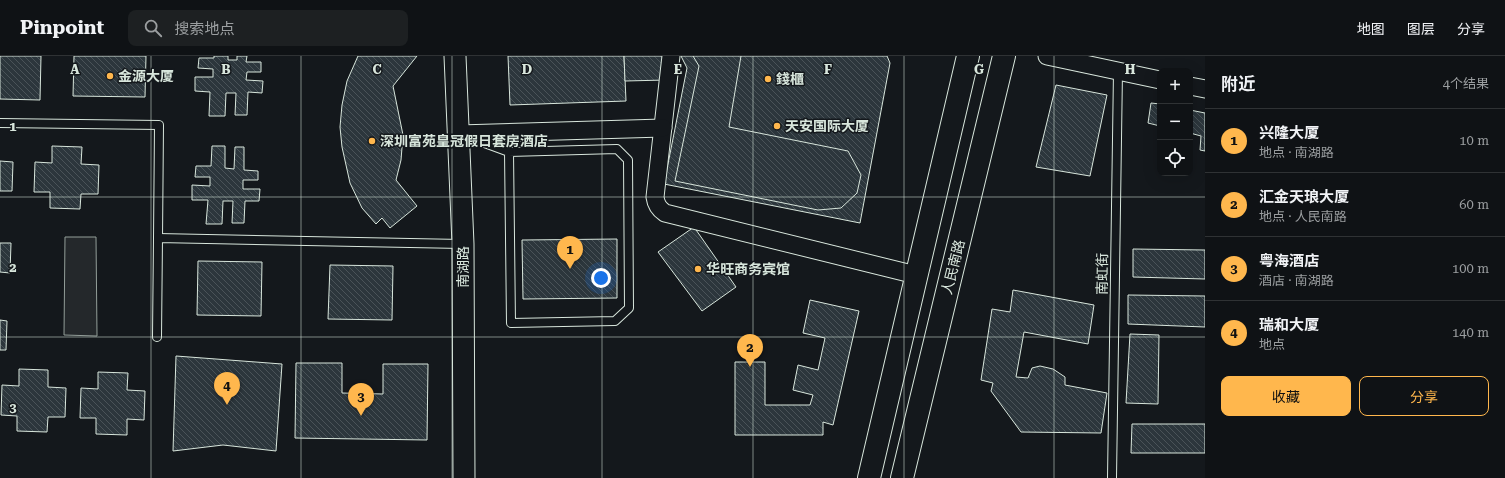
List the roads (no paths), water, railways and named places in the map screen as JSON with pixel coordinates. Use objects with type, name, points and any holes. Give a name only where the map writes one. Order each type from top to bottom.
[{"type":"main road","points":[[869,478],[968,56]]},
{"type":"main road","name":"人民南路","points":[[902,478],[1004,56]]},
{"type":"street","name":"南湖路","points":[[455,56],[463,244],[464,478]]},
{"type":"street","points":[[671,56],[655,197],[656,204],[660,210],[665,213],[916,275]]},
{"type":"street","points":[[1047,56],[1157,79]]},
{"type":"street","points":[[1193,87],[1205,89]]},
{"type":"street","points":[[459,134],[663,128]]},
{"type":"lane","name":"南虹街","points":[[1112,478],[1118,71]]},
{"type":"lane","points":[[0,123],[159,125],[157,337]]},
{"type":"lane","points":[[459,134],[510,152],[617,149],[628,160],[629,308],[615,321],[511,323],[510,152]]},
{"type":"lane","points":[[158,238],[463,244]]},
{"type":"place","name":"金源大厦","points":[[110,76]]},
{"type":"place","name":"錢櫃","points":[[768,79]]},
{"type":"place","name":"天安国际大厦","points":[[777,126]]},
{"type":"place","name":"深圳富苑皇冠假日套房酒店","points":[[372,141]]},
{"type":"place","name":"兴隆大厦","points":[[570,269]]},
{"type":"place","name":"华旺商务宾馆","points":[[698,269]]},
{"type":"place","name":"汇金天琅大厦","points":[[750,367]]},
{"type":"place","name":"瑞和大厦","points":[[227,405]]},
{"type":"place","name":"粤海酒店","points":[[361,416]]}]
